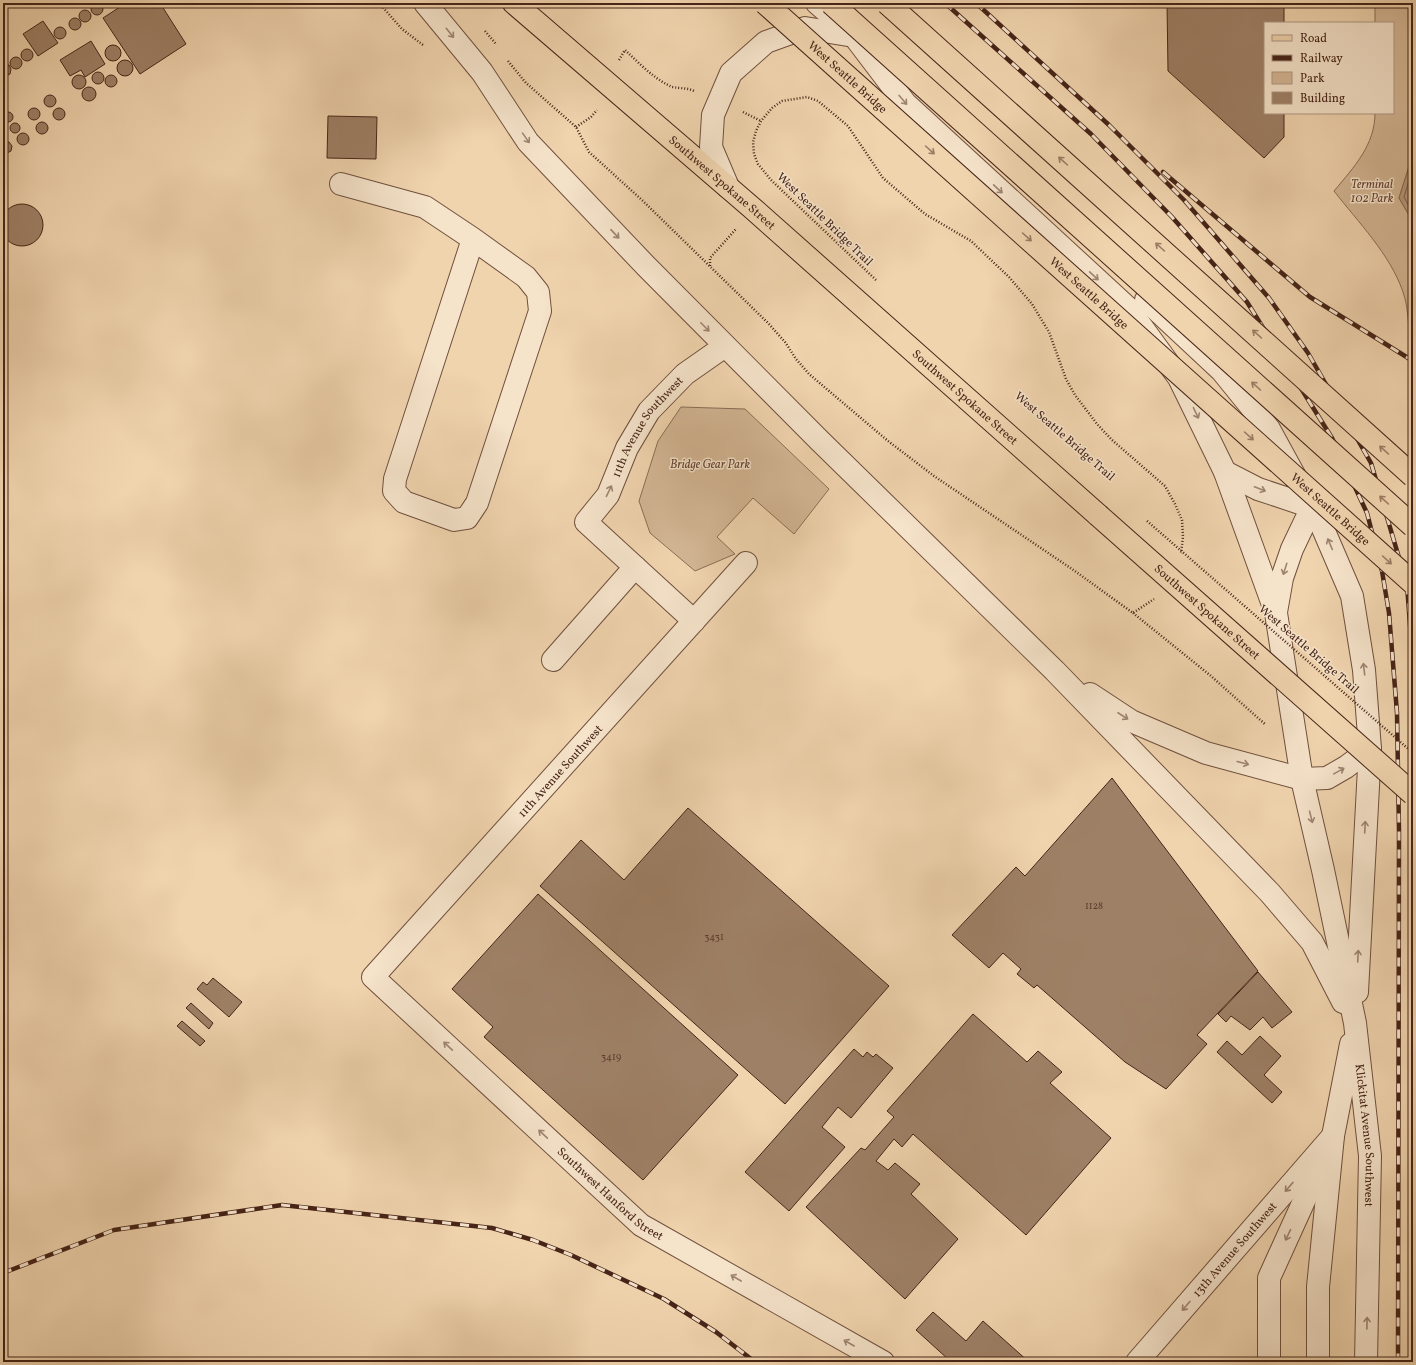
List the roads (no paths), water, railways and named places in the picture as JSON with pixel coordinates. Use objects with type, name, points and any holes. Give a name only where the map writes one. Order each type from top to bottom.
[{"type":"main road","name":"Southwest Spokane Street","points":[[514,3],[728,187],[1413,794]]},
{"type":"main road","name":"West Seattle Bridge","points":[[765,3],[1413,583]]},
{"type":"main road","points":[[831,3],[1413,526]]},
{"type":"main road","points":[[887,3],[1413,476]]},
{"type":"street","points":[[425,3],[482,72],[528,142],[662,284],[1055,671],[1270,893],[1312,942],[1355,1023]]},
{"type":"street","points":[[817,3],[919,90],[1222,371],[1268,429],[1322,524],[1352,596],[1364,670],[1370,748],[1355,1023]]},
{"type":"street","points":[[728,187],[712,147],[713,115],[732,73],[766,42],[805,28],[854,36],[905,103],[1128,308],[1179,378],[1225,472],[1276,613],[1302,779],[1324,870],[1355,1023]]},
{"type":"street","points":[[341,184],[425,207],[473,239],[526,277],[538,292],[540,311],[477,503],[467,518],[454,520],[404,502],[394,491],[395,479],[473,239]]},
{"type":"street","name":"11th Avenue Southwest","points":[[635,567],[586,522],[608,495],[627,448],[649,411],[686,374],[725,346]]},
{"type":"street","points":[[1225,472],[1258,489],[1312,507]]},
{"type":"street","points":[[1276,613],[1282,578],[1292,548],[1312,507]]},
{"type":"street","name":"11th Avenue Southwest","points":[[373,977],[746,563]]},
{"type":"street","points":[[553,660],[635,567],[694,621]]},
{"type":"street","points":[[1055,671],[1131,721],[1206,753],[1302,779],[1327,778],[1346,767],[1370,748]]},
{"type":"street","name":"Southwest Hanford Street","points":[[373,977],[641,1224],[883,1362]]},
{"type":"street","name":"Klickitat Avenue Southwest","points":[[1318,1362],[1318,1287],[1333,1136],[1355,1023]]},
{"type":"street","name":"Klickitat Avenue Southwest","points":[[1355,1023],[1370,1156],[1366,1362]]},
{"type":"street","name":"Klickitat Avenue Southwest","points":[[1269,1362],[1269,1278],[1333,1136]]},
{"type":"street","name":"13th Avenue Southwest","points":[[1137,1362],[1333,1136]]},
{"type":"water","points":[[1413,154],[1413,222],[1399,198]]},
{"type":"railway","points":[[945,3],[1091,134],[1172,217],[1247,302],[1332,438],[1367,513],[1382,571],[1389,613],[1397,713],[1399,831],[1398,1362]]},
{"type":"railway","points":[[976,3],[1109,125],[1184,200],[1269,298],[1308,353],[1371,463],[1407,585],[1413,664]]},
{"type":"railway","points":[[1163,172],[1310,297],[1413,361]]},
{"type":"railway","points":[[3,1273],[114,1230],[282,1205],[492,1228],[533,1240],[571,1255],[664,1299],[716,1332],[755,1362]]},
{"type":"park label","name":"Terminal 102 Park","points":[[1372,191]]},
{"type":"park label","name":"Bridge Gear Park","points":[[710,464]]}]
